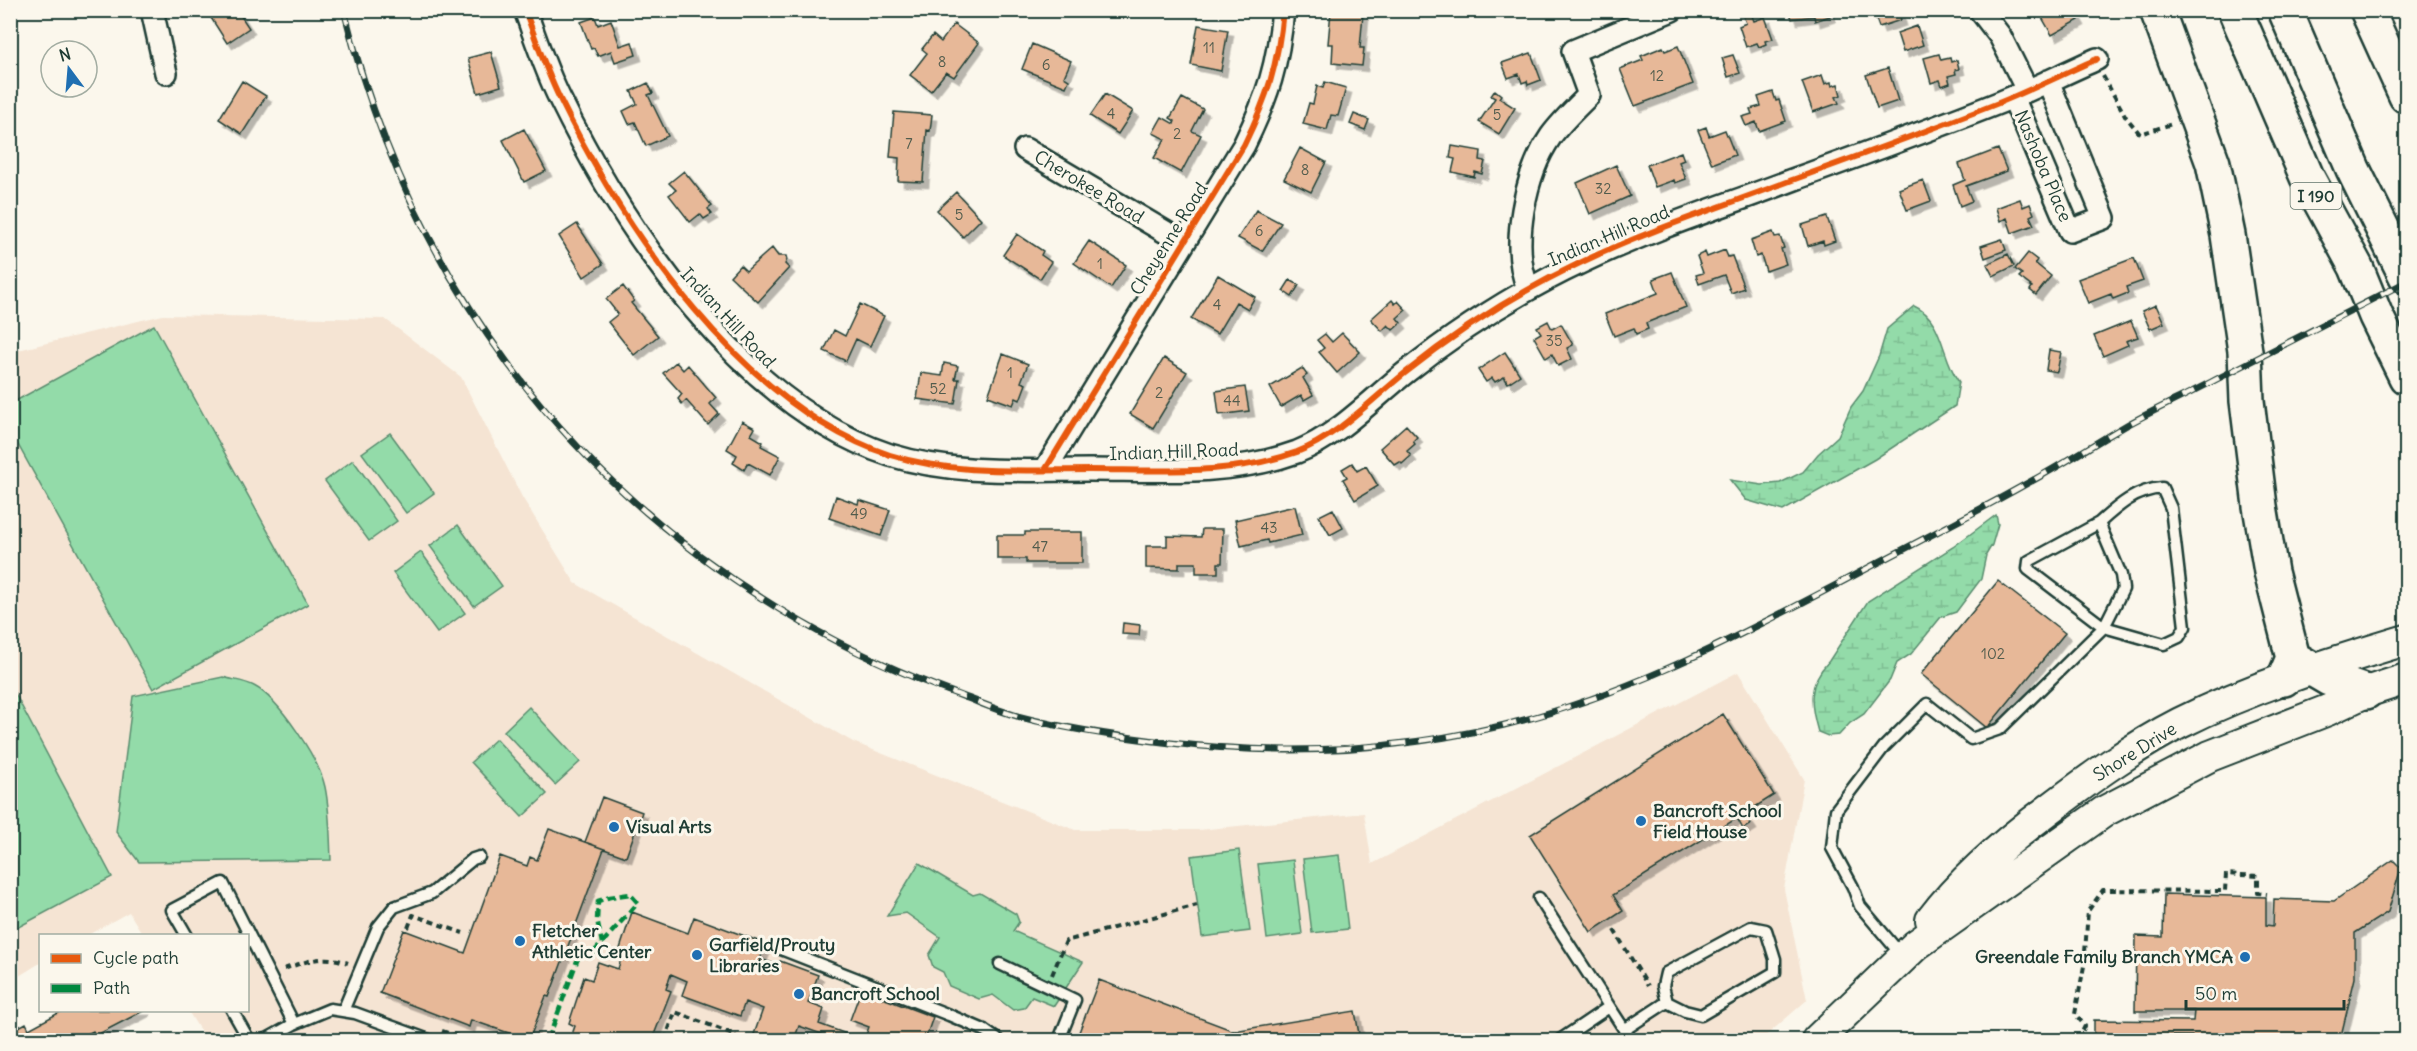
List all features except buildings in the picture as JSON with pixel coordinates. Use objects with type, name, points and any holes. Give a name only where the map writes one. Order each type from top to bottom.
[{"type":"highway","points":[[2157,10],[2213,163],[2236,282],[2255,472],[2264,534],[2271,572],[2296,669],[2366,692]]},
{"type":"highway","name":"I 190","points":[[2235,10],[2307,177],[2356,267],[2376,316],[2406,377]]},
{"type":"highway","name":"I 190","points":[[2285,10],[2354,169],[2406,276]]},
{"type":"highway","points":[[2367,10],[2406,96]]},
{"type":"main road","name":"Shore Drive","points":[[1909,951],[1931,918],[2001,847],[2065,797],[2139,746],[2178,724],[2296,669],[2406,640]]},
{"type":"main road","name":"Shore Drive","points":[[1817,1041],[1909,951],[2073,833],[2139,791],[2210,756],[2328,710],[2366,692],[2406,679]]},
{"type":"street","points":[[152,10],[166,73]]},
{"type":"street","name":"Indian Hill Road","points":[[525,10],[558,95],[589,155],[632,224],[673,282],[751,369],[783,396],[821,422],[864,445],[887,454],[932,465],[976,470],[1209,469],[1259,463],[1299,451],[1328,435],[1465,328],[1528,288],[1642,235],[2020,94],[2097,59]]},
{"type":"street","name":"Cheyenne Road","points":[[1045,470],[1244,146],[1262,110],[1273,76],[1283,10]]},
{"type":"street","points":[[1528,288],[1522,271],[1521,233],[1526,198],[1532,177],[1551,138],[1589,95],[1573,51],[1672,10]]},
{"type":"street","points":[[1980,10],[2000,36],[2020,94]]},
{"type":"street","name":"Nashoba Place","points":[[2020,94],[2070,231],[2104,218],[2048,81]]},
{"type":"street","name":"Cherokee Road","points":[[1025,149],[1184,243]]},
{"type":"lane","points":[[2162,488],[2171,508],[2186,627],[2179,637],[2164,644],[2104,627],[2028,569],[2029,561],[2099,523],[2125,500],[2149,489],[2162,488]]},
{"type":"lane","points":[[1909,951],[1860,906],[1853,887],[1832,848],[1836,810],[1884,747],[1927,704],[1971,739],[2000,729],[2104,627],[2123,589],[2121,575],[2099,523]]},
{"type":"lane","points":[[343,1011],[378,927],[394,907],[432,893],[473,859],[479,857]]},
{"type":"lane","points":[[187,934],[172,910],[223,883],[294,1024]]},
{"type":"lane","points":[[1539,898],[1631,1041]]},
{"type":"lane","points":[[1751,927],[1767,930],[1775,959],[1775,972],[1701,1015],[1664,1004],[1663,986],[1666,973],[1751,927]]},
{"type":"lane","points":[[781,949],[949,1015],[984,1030],[998,1041]]},
{"type":"lane","points":[[1000,964],[1075,1000],[1059,1041]]},
{"type":"lane","points":[[1624,1030],[1664,1004]]},
{"type":"lane","points":[[1560,1041],[1609,1006]]},
{"type":"lane","points":[[266,1041],[294,1024],[330,1009],[355,1013],[429,1041]]},
{"type":"lane","points":[[233,1012],[249,1041]]},
{"type":"path","points":[[2097,59],[2099,69],[2126,117],[2140,134],[2172,124]]},
{"type":"path","points":[[2078,1041],[2085,1026],[2075,1014],[2084,966],[2088,911],[2103,890],[2225,891],[2226,874],[2258,876],[2258,893],[2267,894]]},
{"type":"path","points":[[1047,987],[1066,941],[1197,905]]},
{"type":"path","points":[[408,928],[413,915],[463,933]]},
{"type":"path","points":[[1614,930],[1664,1004]]},
{"type":"path","points":[[270,975],[318,958],[330,957],[360,967]]},
{"type":"path","points":[[665,1041],[675,1012],[736,1035]]},
{"type":"path","points":[[2082,1036],[2104,1039],[2103,1041]]},
{"type":"shaded area","name":"Bancroft School","points":[[163,315],[385,319],[461,377],[522,497],[575,583],[853,742],[1075,830],[1199,830],[1364,813],[1372,864],[1738,672],[1804,779],[1784,889],[1807,1000],[1761,1040],[206,1040],[189,1012],[249,1012],[249,934],[142,934],[129,912],[90,934],[39,934],[39,964],[11,981],[10,352]]},
{"type":"green space","points":[[1914,306],[1924,312],[1937,329],[1959,382],[1955,406],[1875,459],[1783,511],[1746,500],[1730,480],[1762,485],[1780,483],[1803,472],[1838,436],[1851,407],[1863,391],[1879,356],[1887,329]]},
{"type":"green space","points":[[154,325],[308,604],[153,689],[11,432],[10,404]]},
{"type":"green space","points":[[390,433],[434,493],[406,513],[362,453]]},
{"type":"green space","points":[[353,460],[397,521],[369,541],[325,481]]},
{"type":"green space","points":[[1996,515],[1998,524],[1992,545],[1986,555],[1981,579],[1956,612],[1941,617],[1911,654],[1897,663],[1890,680],[1864,714],[1850,723],[1839,735],[1828,736],[1818,732],[1812,703],[1817,678],[1868,601],[1953,547]]},
{"type":"green space","points":[[458,525],[502,586],[474,606],[430,546]]},
{"type":"green space","points":[[421,552],[465,613],[437,633],[393,573]]},
{"type":"green space","points":[[223,677],[254,686],[275,703],[297,731],[315,761],[325,787],[331,860],[139,862],[116,832],[133,696]]},
{"type":"green space","points":[[11,686],[112,877],[10,931]]},
{"type":"green space","points":[[529,707],[580,762],[555,785],[504,731]]},
{"type":"green space","points":[[496,739],[547,794],[522,817],[471,762]]},
{"type":"green space","points":[[1239,850],[1250,931],[1202,937],[1191,856]]},
{"type":"green space","points":[[1339,855],[1348,929],[1312,933],[1303,859]]},
{"type":"green space","points":[[1293,860],[1302,934],[1267,939],[1258,864]]},
{"type":"green space","points":[[919,863],[973,895],[980,893],[1016,914],[1019,922],[1013,931],[1083,962],[1054,1006],[1032,997],[1024,1008],[1013,1010],[993,995],[979,999],[949,986],[943,972],[933,967],[929,955],[940,937],[906,913],[887,916]]},
{"type":"railway","points":[[344,10],[373,107],[410,198],[455,284],[508,364],[570,438],[639,506],[716,567],[801,622],[860,653],[920,680],[1014,715],[1039,722],[1133,738],[1217,747],[1308,750],[1354,748],[1445,737],[1535,717],[1574,705],[1689,659],[1763,623],[2003,497],[2136,420],[2406,282]]},
{"type":"marked path","points":[[548,1040],[581,950],[593,953],[638,903],[630,894],[598,901],[597,920],[602,943]]},
{"type":"cycle path","points":[[525,10],[560,99],[618,204],[654,257],[694,309],[738,356],[786,398],[836,431],[890,455],[939,466],[989,470],[1194,470],[1246,465],[1297,452],[1326,437],[1354,417],[1405,373],[1468,326],[1558,274],[1661,228],[2001,102],[2097,59]]},
{"type":"cycle path","points":[[1045,470],[1244,145],[1271,80],[1283,10]]},
{"type":"place","name":"Bancroft School Field House","points":[[1641,821]]},
{"type":"place","name":"Visual Arts","points":[[614,827]]},
{"type":"place","name":"Fletcher Athletic Center","points":[[520,941]]},
{"type":"place","name":"Garfield/Prouty Libraries","points":[[697,955]]},
{"type":"place","name":"Greendale Family Branch YMCA","points":[[2245,957]]},
{"type":"place","name":"Bancroft School","points":[[799,994]]}]
